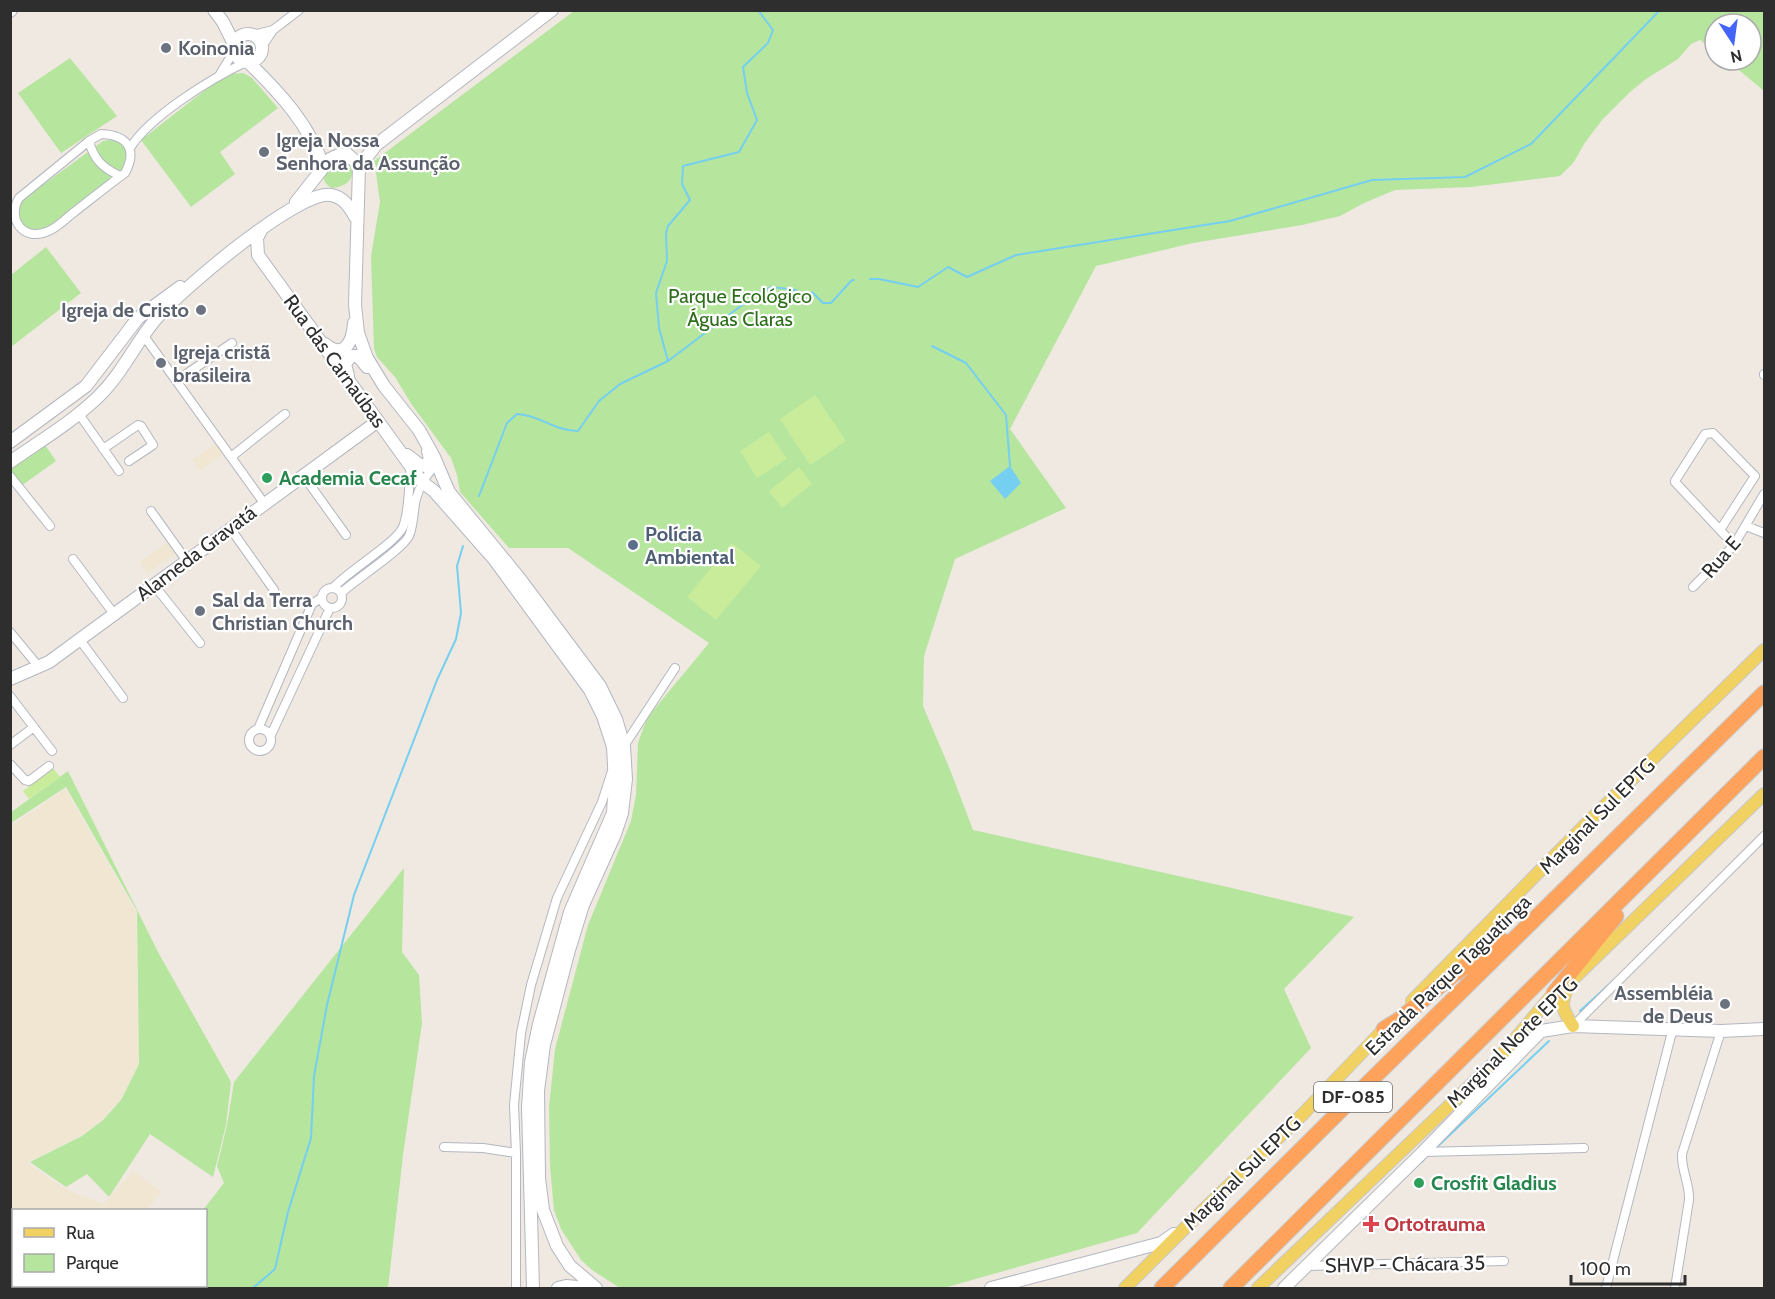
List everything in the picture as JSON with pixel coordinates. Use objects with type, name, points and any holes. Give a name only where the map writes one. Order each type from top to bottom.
[{"type":"highway","name":"Estrada Parque Taguatinga","points":[[1162,1288],[1764,693]]},
{"type":"highway","name":"DF-085","points":[[1231,1288],[1764,757]]},
{"type":"highway","points":[[1554,993],[1668,853]]},
{"type":"highway","points":[[1384,1029],[1400,1019],[1454,974],[1546,909]]},
{"type":"main road","name":"Marginal Sul EPTG","points":[[1125,1288],[1303,1114],[1583,827],[1764,650]]},
{"type":"main road","name":"Marginal Norte EPTG","points":[[1258,1288],[1498,1058],[1554,993],[1569,983],[1764,794]]},
{"type":"main road","points":[[1569,983],[1562,1005],[1573,1026]]},
{"type":"street","points":[[214,10],[223,22],[237,57],[247,62],[266,80],[312,139],[324,148],[343,154],[356,162],[359,167],[376,145],[552,10]]},
{"type":"street","points":[[130,148],[138,135],[219,74],[255,60],[273,30],[299,10]]},
{"type":"street","points":[[223,22],[259,40],[266,80]]},
{"type":"street","points":[[219,74],[239,37],[273,30]]},
{"type":"street","points":[[123,139],[130,148],[131,162],[125,173],[48,232],[31,235],[21,230],[14,214],[14,205],[18,198],[101,134],[123,139],[138,135]]},
{"type":"street","points":[[312,139],[323,166]]},
{"type":"street","points":[[89,141],[98,162],[120,176]]},
{"type":"street","points":[[292,208],[330,159],[376,145]]},
{"type":"street","name":"Rua das Carnaúbas","points":[[359,167],[355,305],[362,346],[367,358],[384,386],[419,430],[437,462],[449,492],[507,561],[600,686],[616,719],[624,746],[626,779],[622,813],[611,844],[586,898],[572,940],[544,1045],[538,1091],[539,1178],[543,1209],[557,1246],[570,1266],[596,1288]]},
{"type":"street","points":[[10,462],[98,398],[115,379],[154,320],[197,278],[292,208],[317,196],[329,194],[341,198],[356,219]]},
{"type":"street","points":[[225,257],[247,250],[258,255],[257,238],[261,230]]},
{"type":"street","name":"Rua das Carnaúbas","points":[[258,255],[422,482],[434,491],[494,559],[591,690],[603,716],[613,747],[615,783],[613,813],[570,912],[538,1024],[531,1062],[528,1107],[533,1288]]},
{"type":"street","points":[[10,442],[86,386],[126,333],[148,309],[197,278]]},
{"type":"street","points":[[315,336],[333,351],[345,348],[354,330],[355,305]]},
{"type":"street","points":[[144,336],[264,502]]},
{"type":"street","points":[[176,381],[232,343]]},
{"type":"street","points":[[352,387],[345,364],[348,358],[355,355],[384,386]]},
{"type":"street","points":[[79,414],[119,471]]},
{"type":"street","points":[[231,457],[285,414]]},
{"type":"street","name":"Alameda Gravatá","points":[[10,679],[39,667],[80,640],[264,502],[378,421]]},
{"type":"street","points":[[38,423],[48,435]]},
{"type":"street","points":[[103,449],[138,425],[141,426],[153,445],[129,461]]},
{"type":"street","points":[[397,446],[416,462],[426,466],[430,459],[419,430]]},
{"type":"street","points":[[1720,530],[1755,476],[1713,433],[1709,433],[1705,434],[1675,481],[1720,530],[1734,545]]},
{"type":"street","points":[[330,608],[271,735],[268,749],[261,751],[254,749],[249,740],[252,733],[258,729],[312,604],[321,598],[325,590],[337,591],[354,581],[408,538],[422,482],[437,462]]},
{"type":"street","points":[[321,598],[324,605],[330,608],[340,604],[337,591],[341,579],[398,536],[405,518],[411,467]]},
{"type":"street","points":[[303,475],[346,535]]},
{"type":"street","points":[[10,476],[50,526]]},
{"type":"street","name":"Rua E","points":[[1694,587],[1734,545],[1764,494]]},
{"type":"street","points":[[151,511],[186,560]]},
{"type":"street","points":[[1754,513],[1764,513]]},
{"type":"street","points":[[1746,526],[1764,533]]},
{"type":"street","points":[[230,528],[274,590]]},
{"type":"street","points":[[73,559],[114,614]]},
{"type":"street","points":[[154,585],[200,643]]},
{"type":"street","points":[[10,632],[39,667]]},
{"type":"street","points":[[80,640],[123,698]]},
{"type":"street","points":[[624,746],[675,668]]},
{"type":"street","points":[[10,696],[52,751]]},
{"type":"street","points":[[10,745],[34,727]]},
{"type":"street","points":[[258,729],[266,730],[271,735]]},
{"type":"street","points":[[10,764],[25,780],[29,781],[49,766]]},
{"type":"street","points":[[516,1288],[514,1105],[521,1033],[531,985],[557,898],[602,802],[614,765]]},
{"type":"street","points":[[1573,1026],[1764,836]]},
{"type":"street","points":[[1284,1288],[1423,1152],[1541,1031],[1573,1026],[1721,1031],[1764,1029]]},
{"type":"street","points":[[1606,1288],[1673,1028]]},
{"type":"street","points":[[1675,1288],[1689,1200],[1682,1154],[1721,1031]]},
{"type":"street","points":[[444,1147],[483,1148],[516,1153]]},
{"type":"street","points":[[1423,1152],[1584,1148]]},
{"type":"street","points":[[991,1288],[1161,1243],[1192,1221]]},
{"type":"street","name":"SHVP - Chácara 35","points":[[1305,1266],[1504,1261]]},
{"type":"street","points":[[558,1288],[566,1286],[588,1288]]},
{"type":"shaded area","points":[[217,443],[224,453],[200,471],[192,460]]},
{"type":"shaded area","points":[[167,543],[175,554],[148,573],[140,562]]},
{"type":"shaded area","points":[[65,789],[136,912],[138,1064],[120,1100],[102,1119],[82,1135],[27,1163],[65,1189],[104,1204],[133,1171],[161,1191],[148,1209],[12,1209],[12,1244],[10,1243],[11,826]]},
{"type":"green space","name":"Parque Ecológico Águas Claras","points":[[574,11],[1764,11],[1764,91],[1741,72],[1763,72],[1763,12],[1703,12],[1703,42],[1700,40],[1691,44],[1678,59],[1630,92],[1602,120],[1574,162],[1560,176],[1471,187],[1395,190],[1340,216],[1302,225],[1193,243],[1096,266],[1010,429],[1066,508],[955,559],[924,656],[923,706],[973,830],[1354,917],[1284,989],[1311,1048],[1137,1233],[944,1288],[620,1288],[581,1260],[561,1229],[554,1210],[550,1166],[549,1107],[555,1049],[588,925],[631,821],[636,795],[638,743],[647,718],[709,643],[568,548],[509,548],[460,492],[451,458],[412,405],[395,377],[377,357],[374,349],[371,256],[380,202],[377,169],[374,161]]},
{"type":"green space","points":[[70,58],[117,116],[61,153],[18,93]]},
{"type":"green space","points":[[243,73],[252,78],[278,108],[220,152],[235,174],[191,207],[141,140],[218,80],[231,74]]},
{"type":"green space","points":[[103,141],[118,142],[127,151],[128,156],[123,172],[48,228],[34,230],[21,225],[18,211],[25,198]]},
{"type":"green space","points":[[343,158],[352,163],[353,173],[346,184],[332,188],[326,184],[324,179],[325,167]]},
{"type":"green space","points":[[46,247],[81,293],[11,347],[11,275]]},
{"type":"green space","points":[[815,395],[846,441],[810,465],[780,419]]},
{"type":"green space","points":[[769,432],[787,459],[757,478],[740,451]]},
{"type":"green space","points":[[45,445],[56,461],[21,486],[10,470]]},
{"type":"green space","points":[[799,467],[812,484],[782,508],[769,491]]},
{"type":"green space","points":[[732,543],[761,566],[716,620],[687,597]]},
{"type":"green space","points":[[53,768],[60,777],[29,799],[23,791]]},
{"type":"green space","points":[[68,771],[158,952],[231,1082],[226,1125],[213,1177],[150,1134],[109,1197],[87,1174],[66,1187],[30,1162],[82,1136],[103,1120],[121,1100],[139,1064],[137,911],[66,787],[11,823],[10,813]]},
{"type":"green space","points":[[404,868],[402,952],[419,975],[422,1023],[403,1155],[388,1288],[177,1288],[207,1287],[207,1209],[204,1209],[224,1183],[217,1166],[234,1082]]},
{"type":"water","points":[[1010,466],[1021,483],[1005,499],[990,481]]},
{"type":"waterway","points":[[479,496],[507,423],[517,414],[578,431],[599,401],[620,384],[668,361],[659,328],[656,293],[667,261],[668,226],[690,200],[682,184],[683,166],[739,152],[757,120],[747,93],[743,67],[768,43],[773,30],[758,10]]},
{"type":"waterway","points":[[870,279],[918,287],[948,267],[967,277],[1016,255],[1230,221],[1372,180],[1465,177],[1531,144],[1660,10]]},
{"type":"waterway","points":[[668,361],[758,293],[772,287],[796,290],[805,303],[812,292],[823,303],[831,303],[854,280]]},
{"type":"waterway","points":[[932,346],[966,363],[1006,415],[1010,466]]},
{"type":"waterway","points":[[253,1288],[275,1269],[288,1212],[311,1138],[314,1076],[327,1005],[354,895],[437,680],[456,639],[461,613],[457,566],[463,546]]},
{"type":"waterway","points":[[1580,1011],[1613,981]]},
{"type":"waterway","points":[[1438,1146],[1549,1041]]},
{"type":"waterway","points":[[1422,1162],[1426,1157]]},
{"type":"place","name":"Koinonia","points":[[166,48]]},
{"type":"place","name":"Igreja Nossa Senhora da Assunção","points":[[264,152]]},
{"type":"place","name":"Igreja de Cristo","points":[[201,310]]},
{"type":"place","name":"Igreja cristã brasileira","points":[[161,363]]},
{"type":"place","name":"Academia Cecaf","points":[[267,478]]},
{"type":"place","name":"Polícia Ambiental","points":[[633,545]]},
{"type":"place","name":"Sal da Terra Christian Church","points":[[200,611]]},
{"type":"place","name":"Assembléia de Deus","points":[[1725,1004]]},
{"type":"place","name":"Crosfit Gladius","points":[[1419,1183]]},
{"type":"place","name":"Ortotrauma","points":[[1371,1224]]}]
